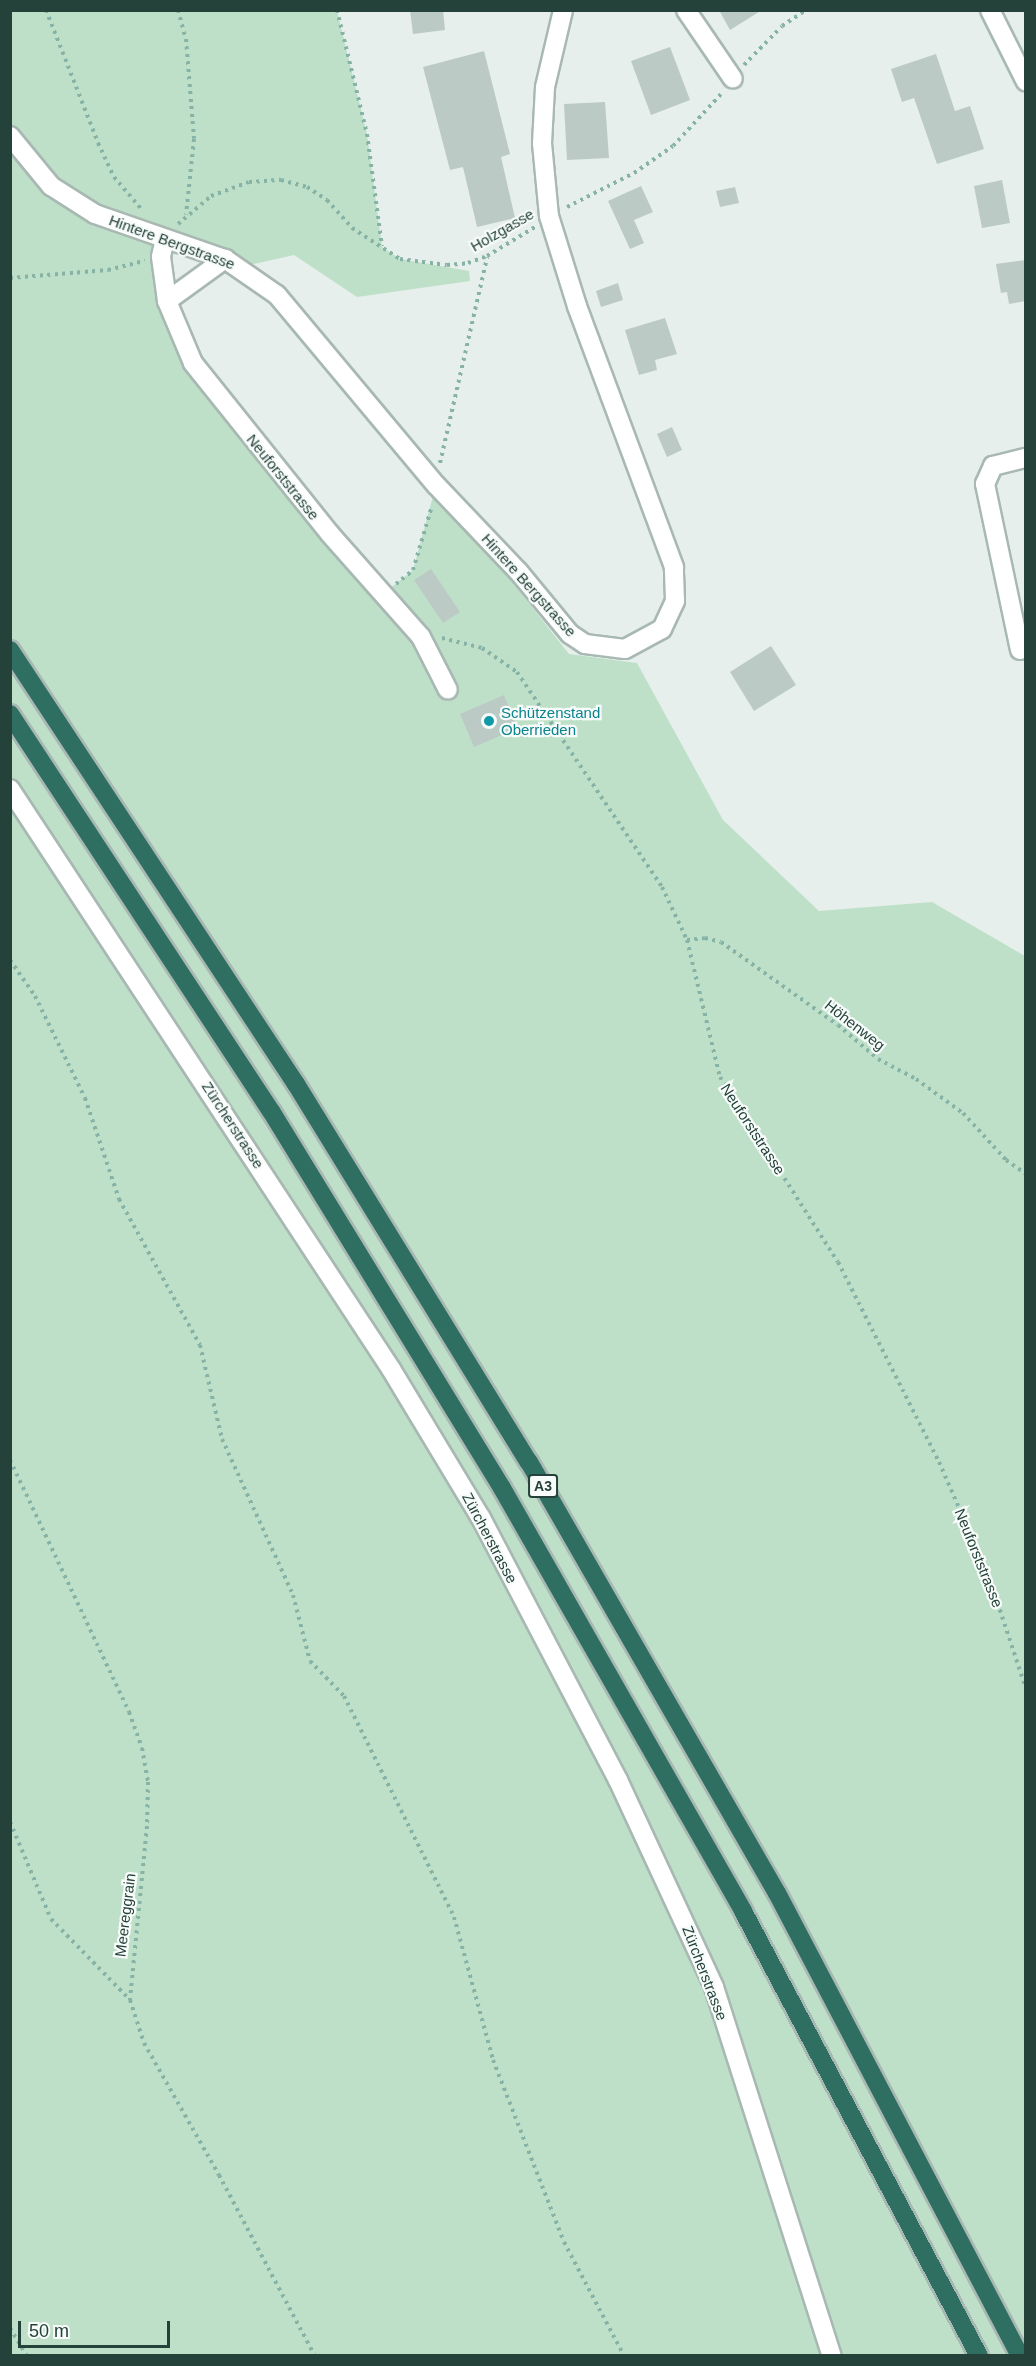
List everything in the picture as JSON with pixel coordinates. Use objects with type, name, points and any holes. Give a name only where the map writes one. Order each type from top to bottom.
[{"type":"highway","name":"A3","points":[[10,650],[290,1074],[529,1462],[777,1893],[1020,2355]]},
{"type":"highway","name":"A3","points":[[10,714],[277,1121],[502,1488],[743,1911],[979,2355]]},
{"type":"street","name":"Hintere Bergstrasse","points":[[10,136],[51,186],[95,214],[225,259],[277,295],[436,485],[518,571],[570,634],[585,644],[625,649],[662,629],[675,601],[674,567],[577,306],[549,216],[542,143],[545,87],[563,10]]},
{"type":"street","points":[[686,10],[733,79]]},
{"type":"street","points":[[990,10],[1026,82]]},
{"type":"street","name":"Neuforststrasse","points":[[165,239],[161,257],[167,301],[193,363],[330,534],[422,637],[448,690]]},
{"type":"street","points":[[167,301],[225,259]]},
{"type":"street","points":[[1020,650],[985,484],[993,466],[1023,462]]},
{"type":"street","name":"Zürcherstrasse","points":[[10,789],[391,1369],[481,1518],[618,1780],[714,1987],[832,2355]]},
{"type":"path","points":[[46,10],[114,177],[143,211]]},
{"type":"path","points":[[178,10],[186,39],[194,139],[186,215]]},
{"type":"path","points":[[337,10],[367,134],[382,247]]},
{"type":"path","name":"Holzgasse","points":[[165,239],[186,215],[211,196],[249,182],[281,180],[307,187],[327,200],[352,228],[400,259],[447,265],[488,256],[549,216],[634,173]]},
{"type":"path","points":[[413,570],[436,485],[488,256]]},
{"type":"path","points":[[10,278],[108,270],[161,257]]},
{"type":"path","name":"Neuforststrasse","points":[[422,637],[446,638],[482,648],[517,672],[662,887],[687,940],[720,1077],[838,1262],[939,1462],[987,1574],[1026,1689]]},
{"type":"path","name":"Höhenweg","points":[[687,940],[721,942],[838,1025],[878,1059],[916,1079],[963,1113],[1006,1160],[1026,1174]]},
{"type":"path","points":[[10,960],[35,996],[85,1098],[119,1199],[200,1344],[222,1439],[293,1595],[310,1661],[344,1696],[454,1917],[501,2081],[564,2242],[624,2355]]},
{"type":"path","name":"Meereggrain","points":[[10,1460],[129,1712],[142,1748],[148,1782],[147,1826],[130,2000],[144,2043],[219,2175],[315,2355]]},
{"type":"path","points":[[10,1822],[51,1919],[130,2000]]},
{"type":"path","points":[[10,2328],[27,2355]]},
{"type":"green space","points":[[11,11],[337,11],[367,134],[382,247],[400,259],[469,271],[470,281],[357,297],[294,255],[241,267],[166,239],[177,329],[383,594],[413,570],[436,485],[569,654],[637,663],[723,820],[819,911],[932,902],[1025,956],[1025,2355],[11,2356]]},
{"type":"building","points":[[410,10],[443,10],[445,30],[413,34]]},
{"type":"building","points":[[719,10],[762,10],[730,30]]},
{"type":"building","points":[[670,47],[690,100],[651,115],[631,61]]},
{"type":"building","points":[[484,51],[510,154],[501,157],[515,218],[477,227],[463,167],[450,170],[423,67]]},
{"type":"building","points":[[936,54],[955,111],[970,106],[984,149],[937,164],[914,98],[902,102],[891,69]]},
{"type":"building","points":[[605,102],[609,158],[567,160],[564,104]]},
{"type":"building","points":[[1002,180],[1010,223],[982,228],[974,186]]},
{"type":"building","points":[[641,186],[653,212],[634,220],[644,243],[630,249],[608,201]]},
{"type":"building","points":[[735,187],[739,203],[720,207],[716,191]]},
{"type":"building","points":[[1026,260],[1026,301],[1009,304],[1007,292],[1001,293],[996,264]]},
{"type":"building","points":[[618,283],[623,300],[601,307],[596,291]]},
{"type":"building","points":[[665,318],[677,354],[655,360],[657,370],[639,375],[625,330]]},
{"type":"building","points":[[672,427],[682,450],[667,457],[657,434]]},
{"type":"building","points":[[431,569],[460,612],[443,623],[414,580]]},
{"type":"building","points":[[771,646],[796,685],[754,711],[730,672]]},
{"type":"building","name":"Schützenstand Oberrieden","points":[[504,695],[518,728],[474,747],[460,714]]},
{"type":"place","name":"Schützenstand Oberrieden","points":[[489,721]]}]
